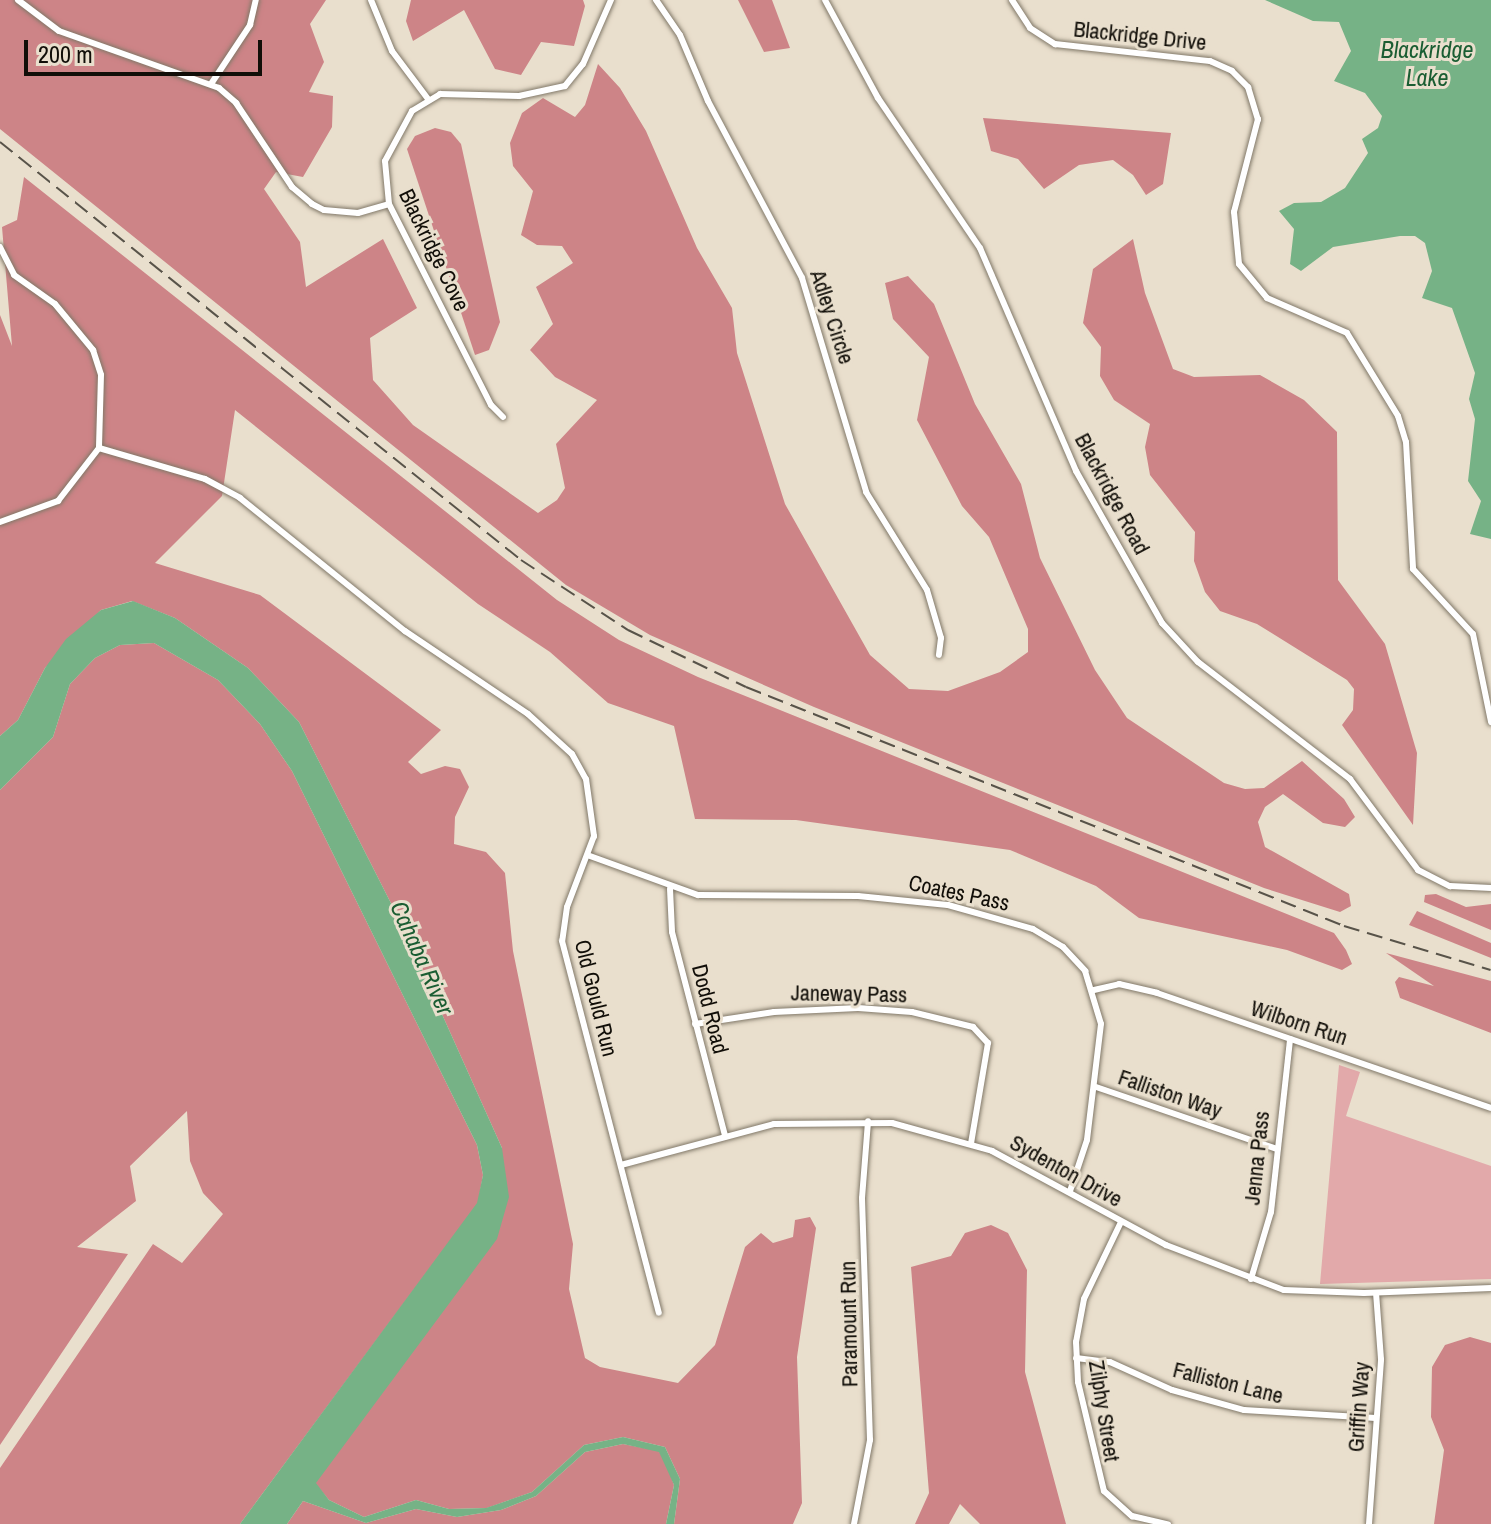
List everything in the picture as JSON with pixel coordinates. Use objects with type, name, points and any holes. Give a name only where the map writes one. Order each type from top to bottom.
[{"type":"street","points":[[18,0],[59,31],[211,84],[236,103],[300,196],[339,212],[389,204]]},
{"type":"street","points":[[211,84],[250,25],[256,0]]},
{"type":"street","points":[[371,0],[392,51],[428,99],[452,93],[519,96],[565,86],[583,64],[611,0]]},
{"type":"street","name":"Adley Circle","points":[[656,0],[680,35],[708,101],[796,264],[866,492],[927,590],[941,638],[939,655]]},
{"type":"street","name":"Blackridge Road","points":[[825,0],[878,98],[980,248],[1076,471],[1162,623],[1198,662],[1350,779],[1418,870],[1450,886],[1491,888]]},
{"type":"street","name":"Blackridge Drive","points":[[1012,0],[1030,28],[1055,44],[1210,61],[1232,71],[1248,87],[1258,119],[1234,212],[1239,264],[1267,298],[1347,333],[1398,416],[1406,442],[1409,557],[1423,586],[1458,613],[1473,634],[1491,722]]},
{"type":"street","name":"Blackridge Cove","points":[[428,99],[412,111],[390,145],[382,177],[389,204],[491,405],[503,417]]},
{"type":"street","points":[[0,247],[14,275],[55,304],[93,350],[101,375],[99,448],[58,501],[0,522]]},
{"type":"street","name":"Old Gould Run","points":[[99,448],[205,479],[240,498],[405,631],[528,714],[567,748],[586,779],[594,817],[590,856],[567,907],[562,941],[659,1313]]},
{"type":"street","name":"Coates Pass","points":[[590,856],[670,889],[731,898],[858,896],[948,905],[1045,936],[1077,961],[1094,990],[1101,1024],[1096,1087],[1082,1162],[1070,1191]]},
{"type":"street","name":"Dodd Road","points":[[670,889],[667,908],[725,1136]]},
{"type":"street","name":"Wilborn Run","points":[[1094,990],[1119,984],[1139,988],[1491,1108]]},
{"type":"street","name":"Janeway Pass","points":[[695,1024],[774,1012],[858,1008],[912,1012],[973,1027],[988,1043],[971,1144]]},
{"type":"street","name":"Jenna Pass","points":[[1251,1279],[1271,1212],[1290,1039]]},
{"type":"street","name":"Falliston Way","points":[[1096,1087],[1277,1149]]},
{"type":"street","name":"Sydenton Drive","points":[[621,1165],[774,1124],[868,1121],[914,1126],[971,1144],[1070,1191],[1121,1222],[1251,1279],[1284,1290],[1376,1293],[1491,1288]]},
{"type":"street","name":"Paramount Run","points":[[854,1524],[870,1440],[862,1198],[868,1121]]},
{"type":"street","name":"Zilphy Street","points":[[1121,1222],[1084,1299],[1076,1358],[1099,1483],[1122,1511],[1168,1524]]},
{"type":"street","name":"Griffin Way","points":[[1369,1524],[1381,1359],[1376,1293]]},
{"type":"street","name":"Falliston Lane","points":[[1076,1358],[1110,1362],[1172,1390],[1244,1410],[1376,1418]]},
{"type":"shaded area","points":[[0,0],[326,0],[310,24],[324,62],[309,92],[333,96],[332,127],[303,177],[276,172],[264,189],[300,242],[306,287],[383,239],[417,308],[370,338],[373,380],[413,425],[538,513],[557,500],[565,488],[556,444],[597,400],[555,377],[530,350],[553,324],[536,287],[573,263],[562,246],[537,245],[521,235],[533,191],[513,166],[510,143],[522,113],[543,98],[575,117],[585,105],[598,64],[620,88],[646,131],[697,248],[732,308],[737,353],[785,504],[870,655],[909,689],[948,691],[1000,672],[1028,652],[1028,629],[989,537],[962,506],[917,420],[929,357],[893,319],[885,283],[908,276],[934,304],[975,404],[1021,484],[1040,558],[1095,670],[1127,718],[1224,783],[1245,789],[1264,788],[1302,761],[1344,799],[1355,817],[1345,827],[1323,823],[1283,794],[1265,807],[1258,822],[1265,847],[1349,894],[1351,906],[1340,912],[1264,888],[814,707],[650,635],[566,585],[0,129]]},
{"type":"shaded area","points":[[411,0],[583,0],[585,6],[574,46],[541,42],[521,75],[495,69],[464,10],[413,41],[406,21]]},
{"type":"shaded area","points":[[738,0],[772,0],[790,48],[764,52]]},
{"type":"shaded area","points":[[983,118],[1171,133],[1163,184],[1146,195],[1133,175],[1113,160],[1079,165],[1044,189],[1018,159],[991,151]]},
{"type":"shaded area","points":[[435,128],[451,132],[461,144],[500,322],[489,350],[475,355],[407,149],[415,136]]},
{"type":"shaded area","points":[[24,177],[557,600],[619,640],[698,677],[1334,933],[1346,950],[1352,964],[1342,970],[1287,950],[1139,918],[1096,886],[1010,850],[796,820],[695,819],[674,726],[608,703],[550,652],[478,604],[235,410],[222,496],[155,563],[260,595],[441,730],[408,762],[421,774],[445,766],[460,769],[469,787],[455,817],[454,844],[486,852],[505,873],[513,951],[573,1244],[569,1289],[585,1358],[600,1367],[678,1383],[715,1345],[745,1247],[761,1233],[773,1243],[793,1237],[795,1220],[810,1217],[816,1228],[797,1357],[802,1503],[793,1524],[674,1524],[680,1479],[665,1447],[623,1437],[584,1445],[532,1492],[487,1508],[449,1509],[416,1500],[364,1517],[329,1500],[315,1483],[496,1239],[502,1148],[402,925],[299,722],[248,668],[175,618],[132,601],[101,610],[45,668],[18,720],[0,736],[0,315],[12,346],[2,227],[17,220]]},
{"type":"shaded area","points":[[1133,239],[1145,293],[1173,369],[1194,377],[1260,375],[1304,400],[1337,432],[1338,580],[1385,644],[1417,753],[1413,825],[1342,725],[1353,710],[1354,689],[1347,680],[1257,624],[1220,611],[1205,592],[1194,561],[1195,532],[1150,475],[1145,447],[1150,424],[1114,400],[1100,376],[1101,347],[1083,323],[1093,269]]},
{"type":"shaded area","points":[[154,643],[218,680],[260,724],[292,771],[477,1145],[483,1175],[478,1203],[240,1524],[0,1524],[0,1468],[153,1244],[182,1263],[223,1214],[203,1193],[190,1161],[187,1111],[130,1166],[136,1201],[77,1247],[128,1254],[0,1445],[0,790],[53,737],[70,684],[95,658],[120,645]]},
{"type":"shaded area","points":[[1436,894],[1466,907],[1491,904],[1491,930],[1424,902],[1425,895]]},
{"type":"shaded area","points":[[1417,911],[1491,943],[1491,958],[1409,925]]},
{"type":"shaded area","points":[[1386,953],[1491,981],[1491,1033],[1400,998],[1395,982],[1399,977],[1434,986]]},
{"type":"shaded area","points":[[1339,1065],[1360,1072],[1346,1116],[1491,1166],[1491,1279],[1320,1284]]},
{"type":"shaded area","points":[[991,1225],[1008,1233],[1027,1270],[1025,1372],[1066,1524],[980,1524],[960,1504],[949,1524],[915,1524],[929,1493],[911,1267],[951,1256],[965,1233]]},
{"type":"shaded area","points":[[1470,1337],[1491,1343],[1491,1524],[1434,1524],[1444,1450],[1431,1417],[1432,1367],[1445,1345]]},
{"type":"shaded area","points":[[623,1444],[659,1451],[667,1465],[674,1485],[666,1524],[287,1524],[303,1501],[366,1523],[416,1509],[457,1517],[501,1510],[536,1496],[585,1452]]},
{"type":"water","name":"Blackridge Lake","points":[[1265,0],[1491,0],[1491,539],[1470,534],[1481,501],[1468,481],[1475,419],[1469,399],[1475,373],[1452,308],[1422,298],[1432,271],[1425,243],[1415,236],[1400,236],[1333,247],[1301,271],[1290,264],[1294,229],[1279,211],[1294,203],[1321,202],[1345,188],[1368,153],[1362,139],[1378,128],[1382,116],[1365,93],[1334,81],[1351,51],[1339,22],[1313,21]]},
{"type":"water","points":[[133,601],[175,618],[248,668],[299,722],[402,925],[502,1148],[509,1197],[497,1239],[316,1483],[329,1500],[364,1517],[416,1500],[449,1509],[486,1508],[532,1492],[584,1445],[623,1437],[665,1447],[680,1479],[674,1524],[666,1524],[674,1485],[659,1452],[623,1444],[585,1452],[536,1496],[501,1510],[457,1517],[416,1509],[366,1523],[303,1501],[287,1524],[240,1524],[477,1203],[483,1175],[477,1145],[292,771],[260,724],[218,680],[154,643],[120,645],[95,658],[70,684],[53,737],[0,790],[0,736],[18,720],[45,668],[66,639],[101,610]]},
{"type":"railway","points":[[0,142],[521,560],[628,630],[746,687],[1344,926],[1491,970]]},
{"type":"water label","name":"Cahaba River","points":[[422,958]]}]
